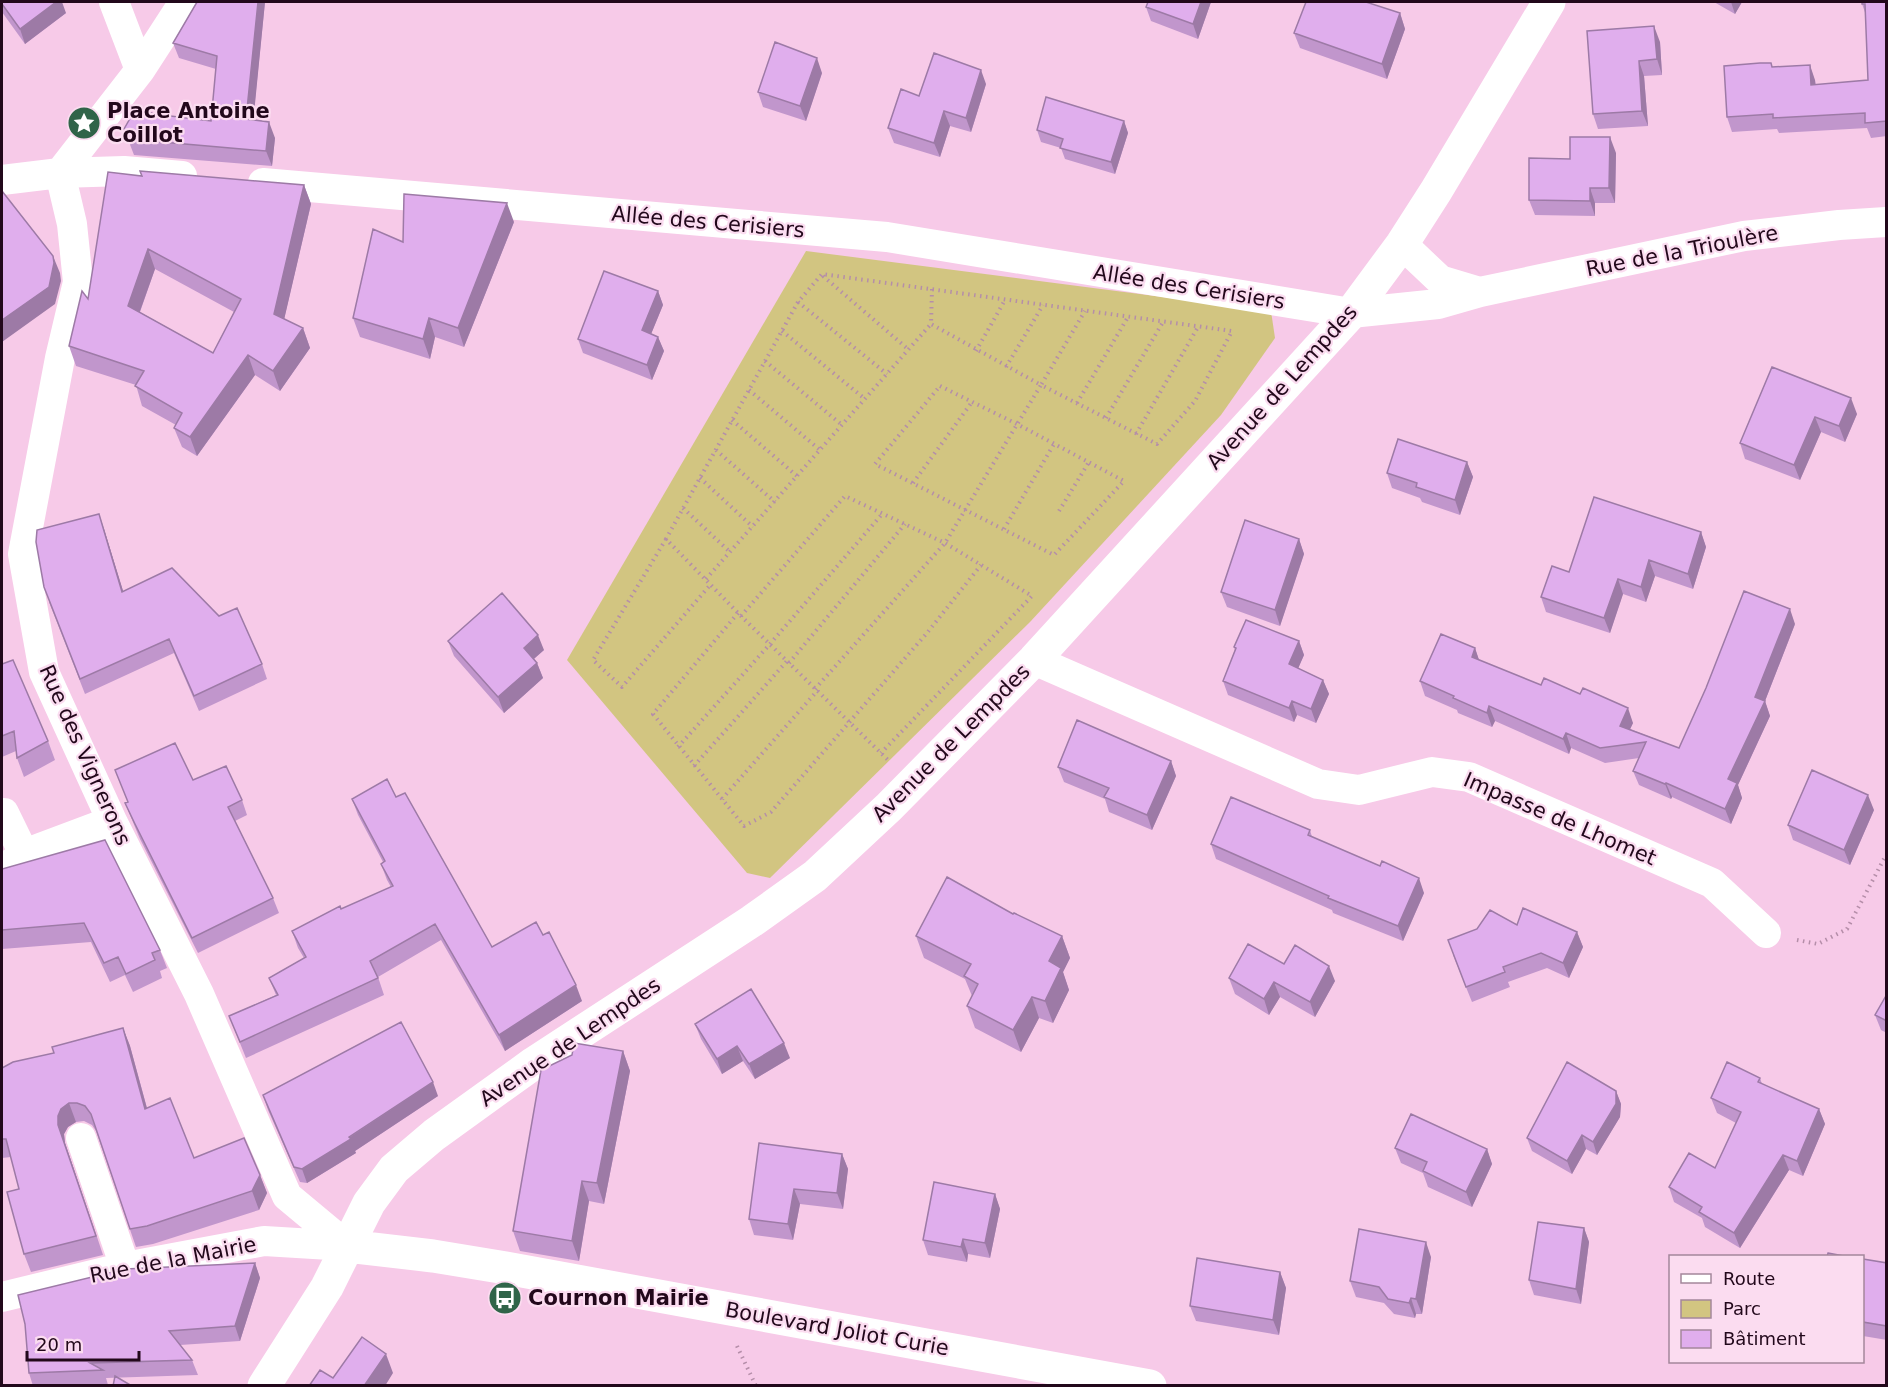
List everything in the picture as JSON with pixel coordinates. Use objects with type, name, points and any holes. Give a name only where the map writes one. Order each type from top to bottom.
[{"type":"street","points":[[114,2],[140,70]]},
{"type":"street","points":[[60,173],[140,70],[184,2]]},
{"type":"street","name":"Avenue de Lempdes","points":[[264,1386],[321,1296],[369,1203],[394,1169],[434,1135],[534,1063],[752,921],[816,876],[1034,660],[1351,313],[1402,244],[1436,191],[1549,2]]},
{"type":"street","name":"Allée des Cerisiers","points":[[2,180],[60,173],[123,171],[887,237],[1351,313]]},
{"type":"street","name":"Rue des Vignerons","points":[[60,173],[72,224],[78,282],[60,358],[23,554],[44,672],[112,821],[199,993],[287,1196],[347,1246]]},
{"type":"street","name":"Rue de la Trioulère","points":[[1351,313],[1438,304],[1480,292],[1744,236],[1887,222]]},
{"type":"street","name":"Rue de la Trioulère","points":[[1402,244],[1440,280],[1480,292]]},
{"type":"street","name":"Impasse de Lhomet","points":[[1034,660],[1318,784],[1359,790],[1432,772],[1469,777],[1712,883],[1766,933]]},
{"type":"street","points":[[2,813],[4,813],[13,862],[112,821]]},
{"type":"street","points":[[81,1138],[125,1267]]},
{"type":"street","name":"Rue de la Mairie","points":[[2,1298],[125,1267],[264,1241],[347,1246]]},
{"type":"street","name":"Boulevard Joliot Curie","points":[[347,1246],[433,1256],[506,1268],[1150,1386]]},
{"type":"path","points":[[822,274],[1233,331],[1196,401],[1157,444],[1041,386],[931,324]]},
{"type":"path","points":[[711,584],[622,687],[593,660],[666,538],[798,302],[822,274]]},
{"type":"path","points":[[822,274],[909,350]]},
{"type":"path","points":[[706,579],[931,324],[932,289]]},
{"type":"path","points":[[976,351],[1005,300]]},
{"type":"path","points":[[798,302],[887,374]]},
{"type":"path","points":[[1006,367],[1042,305]]},
{"type":"path","points":[[722,800],[945,543],[1085,311]]},
{"type":"path","points":[[1077,403],[1128,317]]},
{"type":"path","points":[[1106,418],[1163,322]]},
{"type":"path","points":[[1136,434],[1198,327]]},
{"type":"path","points":[[782,331],[865,399]]},
{"type":"path","points":[[765,361],[842,425]]},
{"type":"path","points":[[940,386],[972,402],[1124,481],[1054,555],[875,464],[940,386]]},
{"type":"path","points":[[749,390],[820,450]]},
{"type":"path","points":[[912,483],[972,402]]},
{"type":"path","points":[[732,420],[797,476]]},
{"type":"path","points":[[1004,529],[1054,444]]},
{"type":"path","points":[[716,450],[775,501]]},
{"type":"path","points":[[1059,511],[1089,462]]},
{"type":"path","points":[[700,478],[753,527]]},
{"type":"path","points":[[881,753],[1032,596],[945,543],[845,496],[652,714],[744,826],[771,812],[927,633],[981,565]]},
{"type":"path","points":[[683,508],[730,552]]},
{"type":"path","points":[[678,747],[883,513]]},
{"type":"path","points":[[694,766],[788,662],[905,524]]},
{"type":"path","points":[[666,538],[739,614],[912,783]]},
{"type":"path","points":[[1766,933],[1818,944],[1846,929],[1887,855]]},
{"type":"green space","points":[[806,251],[1271,311],[1275,338],[1221,415],[1030,622],[770,878],[747,873],[567,660]]},
{"type":"building","points":[[2,2],[56,2],[20,29]]},
{"type":"building","points":[[197,2],[258,2],[246,119],[269,122],[266,151],[128,139],[124,129],[136,108],[154,114],[211,121],[217,56],[173,43]]},
{"type":"building","points":[[1148,2],[1201,2],[1193,24],[1146,7]]},
{"type":"building","points":[[1306,2],[1366,2],[1400,13],[1382,64],[1294,33]]},
{"type":"building","points":[[1862,2],[1887,2],[1887,121],[1865,123],[1865,113],[1773,118],[1773,114],[1727,117],[1724,66],[1760,63],[1771,63],[1772,67],[1810,65],[1811,85],[1868,80],[1865,4]]},
{"type":"building","points":[[1654,26],[1657,59],[1639,61],[1642,111],[1593,114],[1587,31]]},
{"type":"building","points":[[775,42],[817,58],[800,106],[758,92]]},
{"type":"building","points":[[934,53],[981,70],[966,118],[944,111],[934,143],[888,128],[901,89],[919,96]]},
{"type":"building","points":[[1046,97],[1124,121],[1111,162],[1060,148],[1063,139],[1037,130]]},
{"type":"building","points":[[1570,137],[1610,137],[1609,188],[1590,188],[1590,201],[1529,200],[1529,158],[1570,159]]},
{"type":"building","points":[[140,171],[304,185],[274,314],[303,328],[273,371],[248,355],[190,437],[174,428],[182,413],[135,386],[144,371],[69,346],[82,291],[88,299],[108,172],[142,176]],"holes":[[[148,249],[241,299],[213,353],[128,306]]]},
{"type":"building","points":[[2,191],[53,256],[54,263],[49,287],[2,320]]},
{"type":"building","points":[[404,194],[507,203],[458,328],[429,318],[423,339],[353,318],[373,229],[403,242]]},
{"type":"building","points":[[604,271],[658,291],[642,330],[658,337],[647,365],[578,339]]},
{"type":"building","points":[[1772,367],[1851,398],[1839,426],[1815,417],[1794,465],[1740,443]]},
{"type":"building","points":[[1398,439],[1467,462],[1455,500],[1416,487],[1417,483],[1387,473]]},
{"type":"building","points":[[1594,497],[1701,532],[1688,574],[1649,560],[1641,587],[1618,579],[1604,618],[1541,597],[1552,566],[1569,572]]},
{"type":"building","points":[[99,514],[122,592],[172,568],[219,616],[237,608],[262,664],[194,696],[169,639],[80,679],[44,587],[36,542],[37,530]]},
{"type":"building","points":[[1245,520],[1299,539],[1275,610],[1221,592]]},
{"type":"building","points":[[1744,591],[1790,609],[1755,697],[1765,701],[1728,779],[1737,783],[1725,809],[1633,771],[1646,742],[1600,748],[1566,733],[1563,739],[1489,706],[1487,713],[1420,681],[1441,634],[1475,648],[1472,657],[1541,685],[1544,678],[1580,694],[1583,688],[1628,708],[1620,726],[1679,748],[1706,688]]},
{"type":"building","points":[[502,593],[538,635],[524,648],[537,663],[498,697],[448,641]]},
{"type":"building","points":[[1246,620],[1299,641],[1289,664],[1323,680],[1311,709],[1292,701],[1289,708],[1223,681]]},
{"type":"building","points":[[13,660],[48,741],[17,758],[14,731],[2,736],[2,664]]},
{"type":"building","points":[[1077,720],[1171,761],[1147,815],[1104,797],[1109,788],[1058,767]]},
{"type":"building","points":[[175,743],[193,780],[226,766],[242,800],[228,807],[273,898],[192,938],[125,803],[128,802],[115,770]]},
{"type":"building","points":[[1812,770],[1868,795],[1844,850],[1788,825]]},
{"type":"building","points":[[387,779],[396,797],[405,793],[492,947],[536,922],[543,935],[549,932],[576,985],[499,1035],[435,924],[370,961],[378,978],[240,1042],[229,1016],[278,995],[269,978],[306,957],[292,931],[340,906],[341,909],[393,886],[381,864],[385,861],[352,799]]},
{"type":"building","points":[[1231,797],[1310,830],[1308,835],[1380,866],[1382,861],[1419,878],[1398,926],[1328,898],[1329,896],[1211,844]]},
{"type":"building","points":[[105,840],[160,950],[152,953],[155,960],[126,974],[118,957],[104,963],[84,923],[2,930],[2,869]]},
{"type":"building","points":[[947,877],[1013,914],[1062,936],[1049,961],[1061,968],[1045,1001],[1032,997],[1013,1030],[967,1006],[978,984],[964,976],[971,964],[916,936]]},
{"type":"building","points":[[1523,908],[1577,932],[1563,963],[1541,953],[1503,967],[1505,972],[1466,987],[1448,940],[1477,929],[1490,910],[1517,925]]},
{"type":"building","points":[[1248,944],[1284,964],[1295,945],[1329,966],[1310,1002],[1274,982],[1264,999],[1229,978]]},
{"type":"building","points":[[751,989],[784,1043],[749,1064],[737,1046],[717,1059],[695,1024]]},
{"type":"building","points":[[1887,994],[1887,1021],[1875,1015]]},
{"type":"building","points":[[401,1022],[433,1082],[349,1137],[351,1139],[302,1169],[294,1167],[263,1095]]},
{"type":"building","points":[[123,1028],[145,1109],[170,1098],[194,1158],[244,1138],[260,1175],[252,1191],[147,1226],[130,1229],[91,1114],[85,1106],[69,1103],[61,1109],[58,1125],[96,1236],[24,1254],[7,1192],[19,1189],[6,1139],[2,1139],[2,1068],[13,1062],[54,1053],[52,1047]]},
{"type":"building","points":[[574,1043],[623,1051],[597,1183],[582,1181],[572,1241],[513,1231],[541,1070],[572,1055]]},
{"type":"building","points":[[1567,1062],[1616,1091],[1616,1104],[1593,1142],[1582,1135],[1567,1161],[1527,1138]]},
{"type":"building","points":[[1727,1062],[1760,1078],[1758,1082],[1819,1109],[1797,1161],[1783,1155],[1734,1233],[1699,1212],[1702,1207],[1669,1187],[1689,1153],[1715,1168],[1741,1112],[1711,1098]]},
{"type":"building","points":[[1411,1114],[1487,1149],[1466,1192],[1423,1171],[1427,1162],[1395,1148]]},
{"type":"building","points":[[759,1143],[842,1154],[837,1193],[794,1189],[788,1224],[749,1219]]},
{"type":"building","points":[[934,1182],[995,1194],[985,1243],[963,1239],[961,1247],[923,1240]]},
{"type":"building","points":[[1538,1222],[1584,1228],[1576,1289],[1529,1280]]},
{"type":"building","points":[[1359,1229],[1426,1242],[1416,1299],[1411,1298],[1409,1303],[1388,1299],[1379,1287],[1350,1281]]},
{"type":"building","points":[[1197,1258],[1280,1272],[1273,1320],[1190,1306]]},
{"type":"building","points":[[1864,1259],[1887,1263],[1887,1326],[1864,1322]]},
{"type":"building","points":[[255,1263],[235,1326],[169,1331],[192,1360],[90,1363],[103,1370],[29,1373],[25,1324],[18,1295],[125,1269]]},
{"type":"building","points":[[362,1337],[386,1354],[364,1386],[309,1386],[320,1370],[333,1378]]},
{"type":"building","points":[[115,1376],[132,1386],[113,1386]]},
{"type":"place","name":"Place Antoine Coillot","points":[[84,123]]},
{"type":"place","name":"Cournon Mairie","points":[[505,1298]]}]
